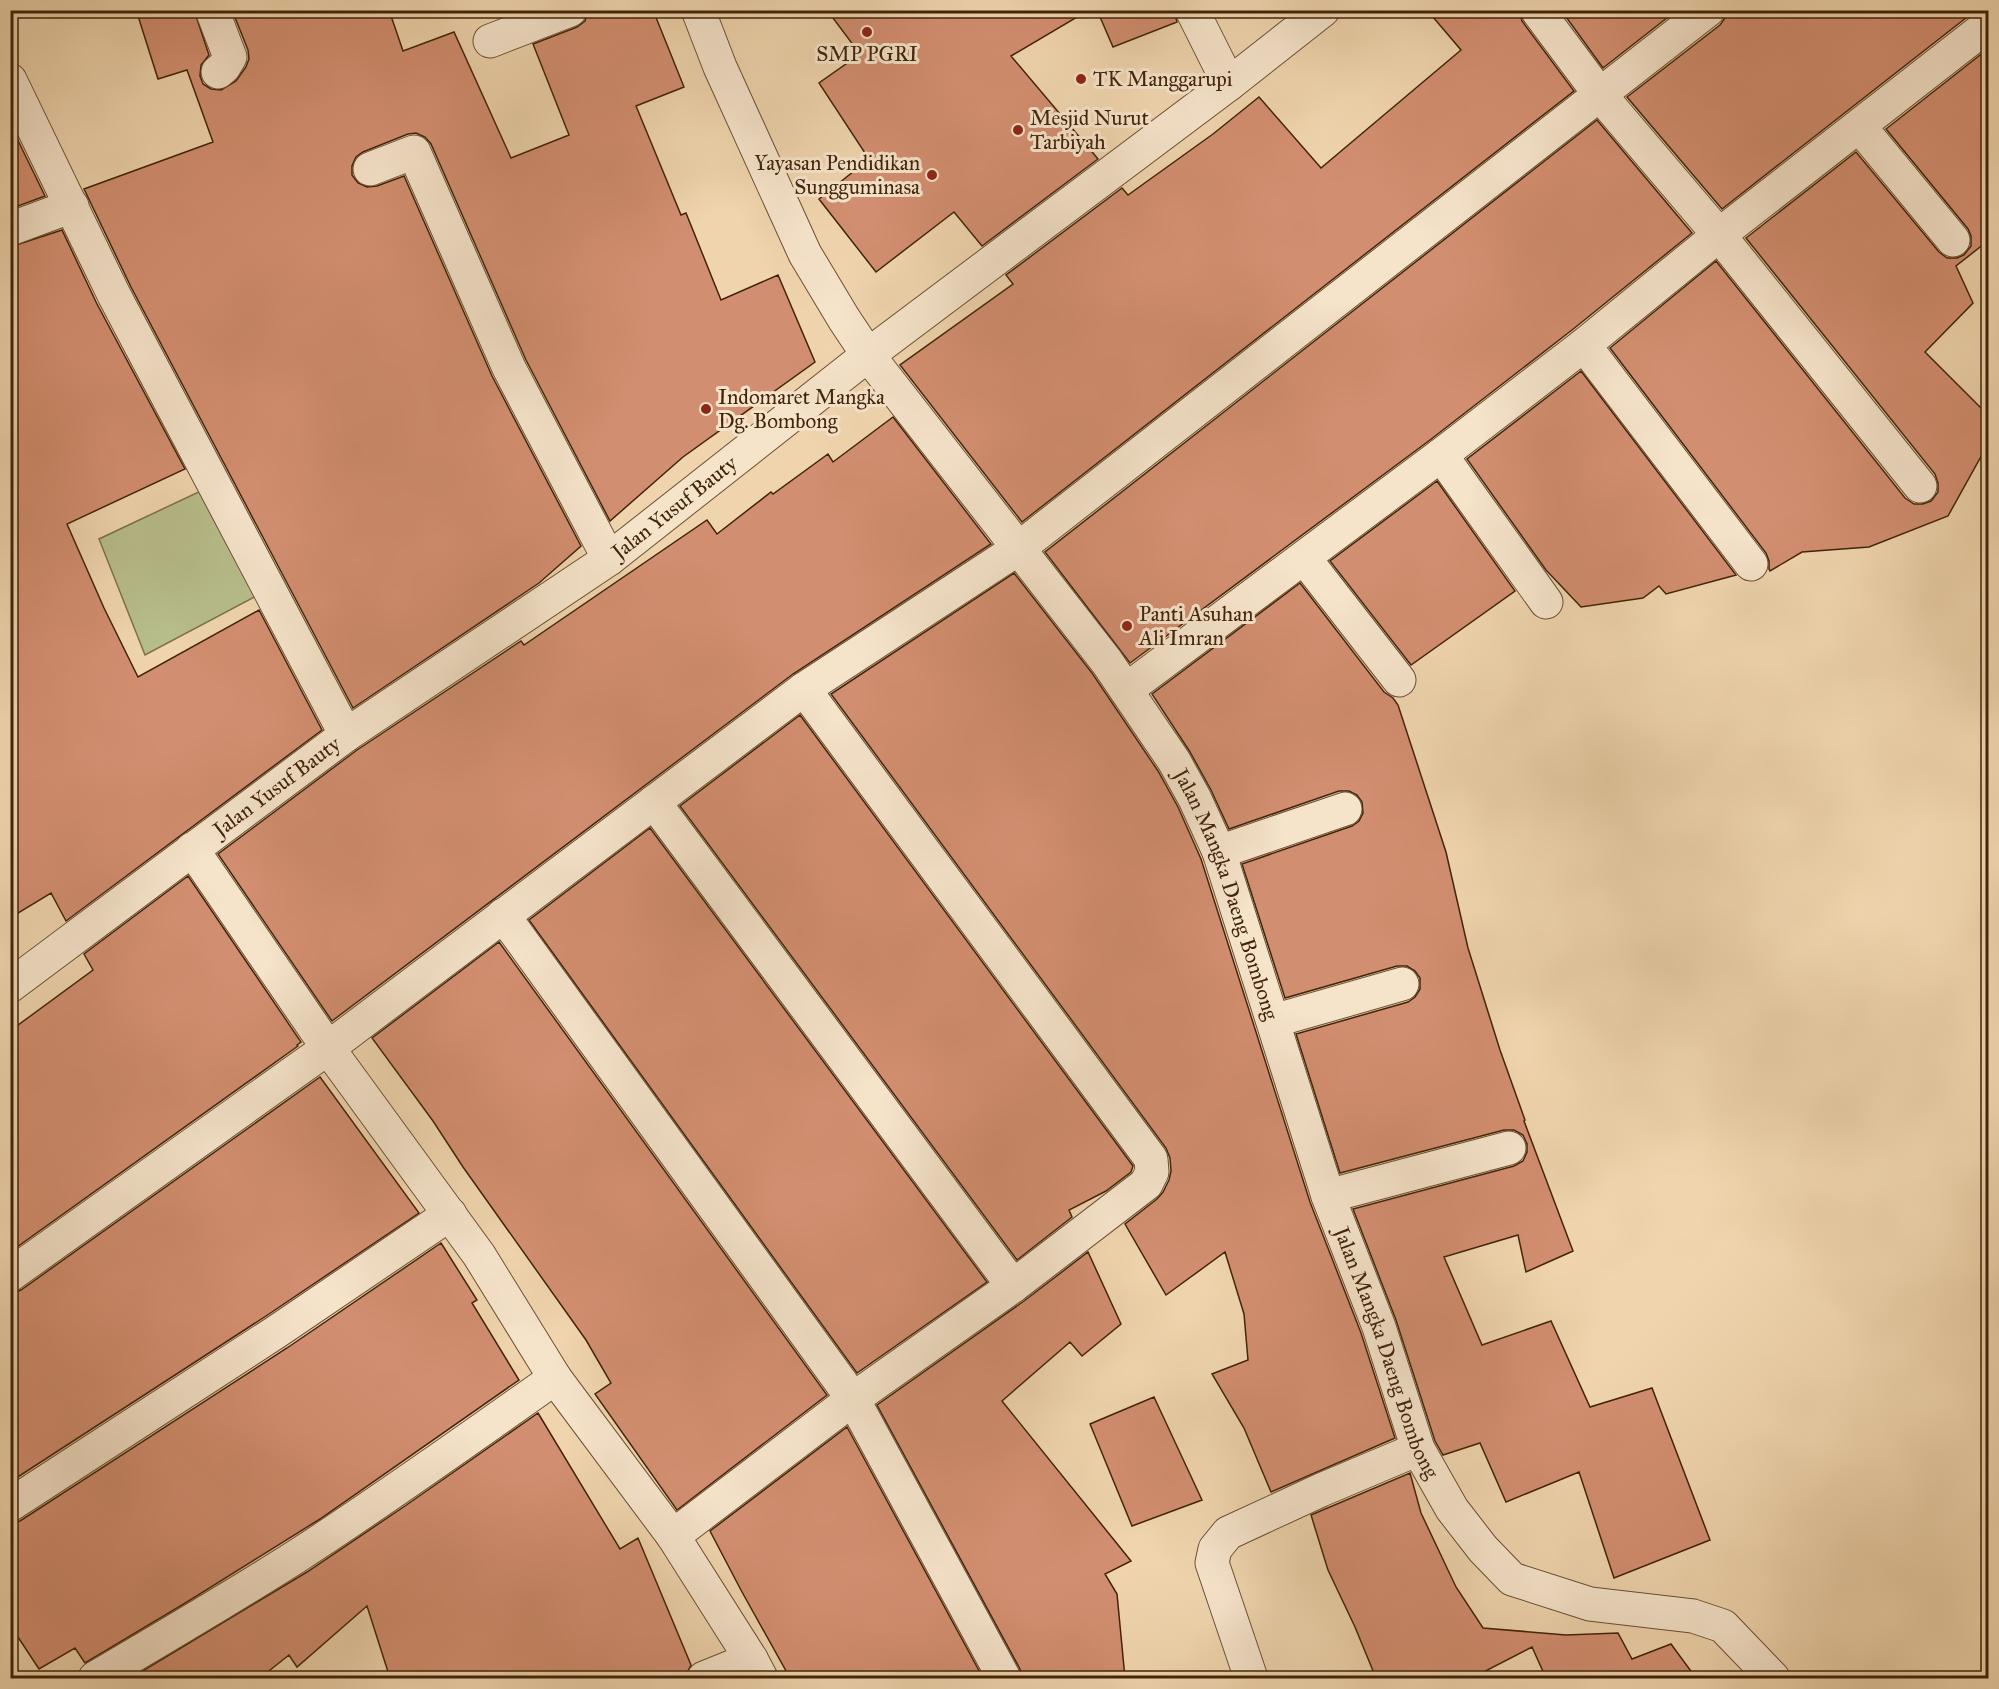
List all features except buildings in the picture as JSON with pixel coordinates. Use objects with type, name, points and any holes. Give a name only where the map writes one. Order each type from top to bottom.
[{"type":"street","points":[[212,10],[230,57],[218,72]]},
{"type":"street","points":[[490,41],[570,10]]},
{"type":"street","name":"Jalan Mangka Daeng Bombong","points":[[699,10],[720,67],[805,254],[844,319],[868,355],[1095,646],[1174,761],[1195,800],[1219,852],[1328,1196],[1379,1327],[1418,1449],[1452,1509],[1482,1550],[1512,1579],[1590,1604],[1693,1616],[1723,1626],[1773,1678]]},
{"type":"street","points":[[1192,10],[1229,84]]},
{"type":"street","name":"Jalan Yusuf Bauty","points":[[10,986],[346,735],[609,559],[868,355],[1229,84],[1323,10]]},
{"type":"street","points":[[1537,10],[1601,96],[1719,235],[1920,486]]},
{"type":"street","points":[[10,1275],[328,1048],[804,690],[1019,548],[1601,96],[1708,10]]},
{"type":"street","points":[[1125,690],[1305,559],[1584,345],[1719,235],[1989,25]]},
{"type":"street","points":[[10,80],[114,295],[346,735]]},
{"type":"street","points":[[1860,127],[1953,240]]},
{"type":"street","points":[[370,169],[414,152],[508,368],[609,559]]},
{"type":"street","points":[[10,229],[72,207]]},
{"type":"street","points":[[1584,345],[1751,564]]},
{"type":"street","points":[[1441,455],[1546,602]]},
{"type":"street","points":[[1305,559],[1399,680]]},
{"type":"street","points":[[673,1536],[853,1399],[1013,1286],[1146,1184],[1152,1172],[1151,1159],[804,690]]},
{"type":"street","points":[[654,802],[1013,1286]]},
{"type":"street","points":[[1219,852],[1345,809]]},
{"type":"street","points":[[192,849],[328,1048],[479,1255],[555,1378],[673,1536],[756,1669],[704,1678]]},
{"type":"street","points":[[503,915],[853,1399],[1004,1678]]},
{"type":"street","points":[[1273,1022],[1402,984]]},
{"type":"street","points":[[1328,1196],[1509,1148]]},
{"type":"street","points":[[10,1505],[276,1332],[450,1214]]},
{"type":"street","points":[[95,1678],[237,1594],[299,1554],[438,1462],[555,1378]]},
{"type":"street","points":[[1251,1678],[1212,1563],[1215,1549],[1228,1533],[1418,1449]]},
{"type":"green space","points":[[205,489],[262,593],[145,655],[99,539]]},
{"type":"place","name":"SMP PGRI","points":[[867,32]]},
{"type":"place","name":"TK Manggarupi","points":[[1081,79]]},
{"type":"place","name":"Mesjid Nurut Tarbiyah","points":[[1018,130]]},
{"type":"place","name":"Yayasan Pendidikan Sungguminasa","points":[[932,175]]},
{"type":"place","name":"Indomaret Mangka Dg. Bombong","points":[[706,409]]},
{"type":"place","name":"Panti Asuhan Ali Imran","points":[[1127,626]]}]
